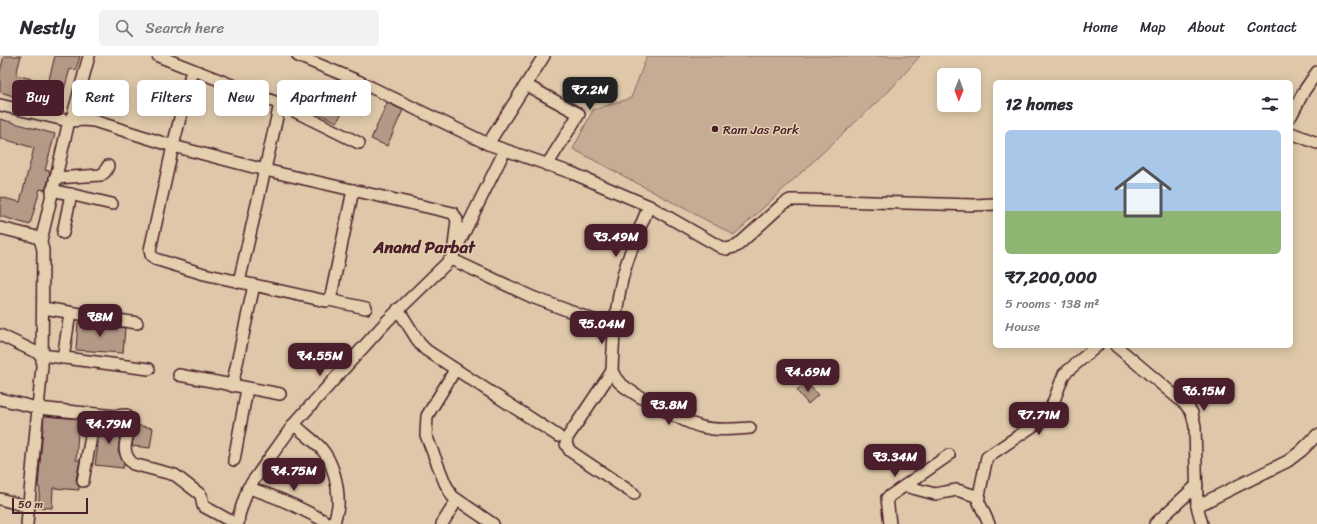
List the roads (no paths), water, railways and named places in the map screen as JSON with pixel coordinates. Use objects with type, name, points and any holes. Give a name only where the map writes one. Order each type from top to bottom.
[{"type":"street","points":[[30,524],[29,507],[42,355],[43,250],[40,241],[69,121],[73,115],[89,56]]},
{"type":"street","points":[[158,56],[277,103]]},
{"type":"street","points":[[298,56],[358,80],[488,144],[580,176],[649,206],[722,248],[727,249],[737,246],[783,204],[790,200],[993,205]]},
{"type":"street","points":[[488,144],[544,56]]},
{"type":"street","points":[[192,70],[173,146],[150,250],[152,255],[155,259],[204,274],[322,301],[329,300],[366,308]]},
{"type":"street","points":[[1293,112],[1304,91],[1317,72]]},
{"type":"street","points":[[526,86],[579,114],[547,165]]},
{"type":"street","points":[[0,105],[69,121],[94,121],[173,146],[265,170],[453,213],[457,220],[452,257]]},
{"type":"street","points":[[239,282],[277,116]]},
{"type":"street","points":[[304,116],[359,143]]},
{"type":"street","points":[[1293,134],[1317,143]]},
{"type":"street","points":[[0,399],[38,408],[115,416],[126,415],[130,423],[125,452],[133,464],[175,475],[201,495],[203,506],[237,524],[248,488],[294,424],[398,310],[452,257],[505,150]]},
{"type":"street","points":[[55,178],[101,174],[105,172],[108,166]]},
{"type":"street","points":[[52,190],[112,204]]},
{"type":"street","points":[[329,300],[353,190]]},
{"type":"street","points":[[63,233],[71,194]]},
{"type":"street","points":[[634,494],[570,451],[566,444],[567,438],[612,372],[616,308],[622,279],[634,240],[649,206]]},
{"type":"street","points":[[0,228],[33,236],[40,241]]},
{"type":"street","points":[[452,257],[532,297],[604,324]]},
{"type":"street","points":[[232,386],[254,285]]},
{"type":"street","points":[[43,308],[137,323]]},
{"type":"street","points":[[398,310],[420,344],[426,350],[558,436]]},
{"type":"street","points":[[63,358],[70,313]]},
{"type":"street","points":[[0,335],[42,355],[149,369]]},
{"type":"street","points":[[989,524],[978,500],[987,457],[1048,416],[1064,374],[1096,348]]},
{"type":"street","points":[[1118,348],[1186,405],[1192,413],[1195,426],[1197,506],[1202,524]]},
{"type":"street","points":[[456,370],[427,416],[425,428],[428,444],[452,496],[494,524]]},
{"type":"street","points":[[612,372],[616,379],[626,388],[675,416],[695,425],[712,429],[750,428]]},
{"type":"street","points":[[179,375],[280,394]]},
{"type":"street","points":[[234,460],[247,388]]},
{"type":"street","points":[[83,481],[95,414]]},
{"type":"street","points":[[294,424],[320,448],[328,458],[336,480],[338,506],[334,524]]},
{"type":"street","points":[[1197,506],[1288,461],[1302,451],[1317,435]]},
{"type":"street","points":[[890,524],[886,498],[949,455]]},
{"type":"street","points":[[1155,524],[1197,485]]},
{"type":"street","points":[[905,486],[935,494],[957,490],[979,497]]},
{"type":"street","points":[[248,488],[266,493],[295,505],[330,524]]},
{"type":"street","points":[[0,499],[29,507]]},
{"type":"street","points":[[442,524],[457,500]]},
{"type":"place","name":"Ram Jas Park","points":[[715,129]]},
{"type":"district","name":"Anand Parbat","points":[[424,247]]}]
